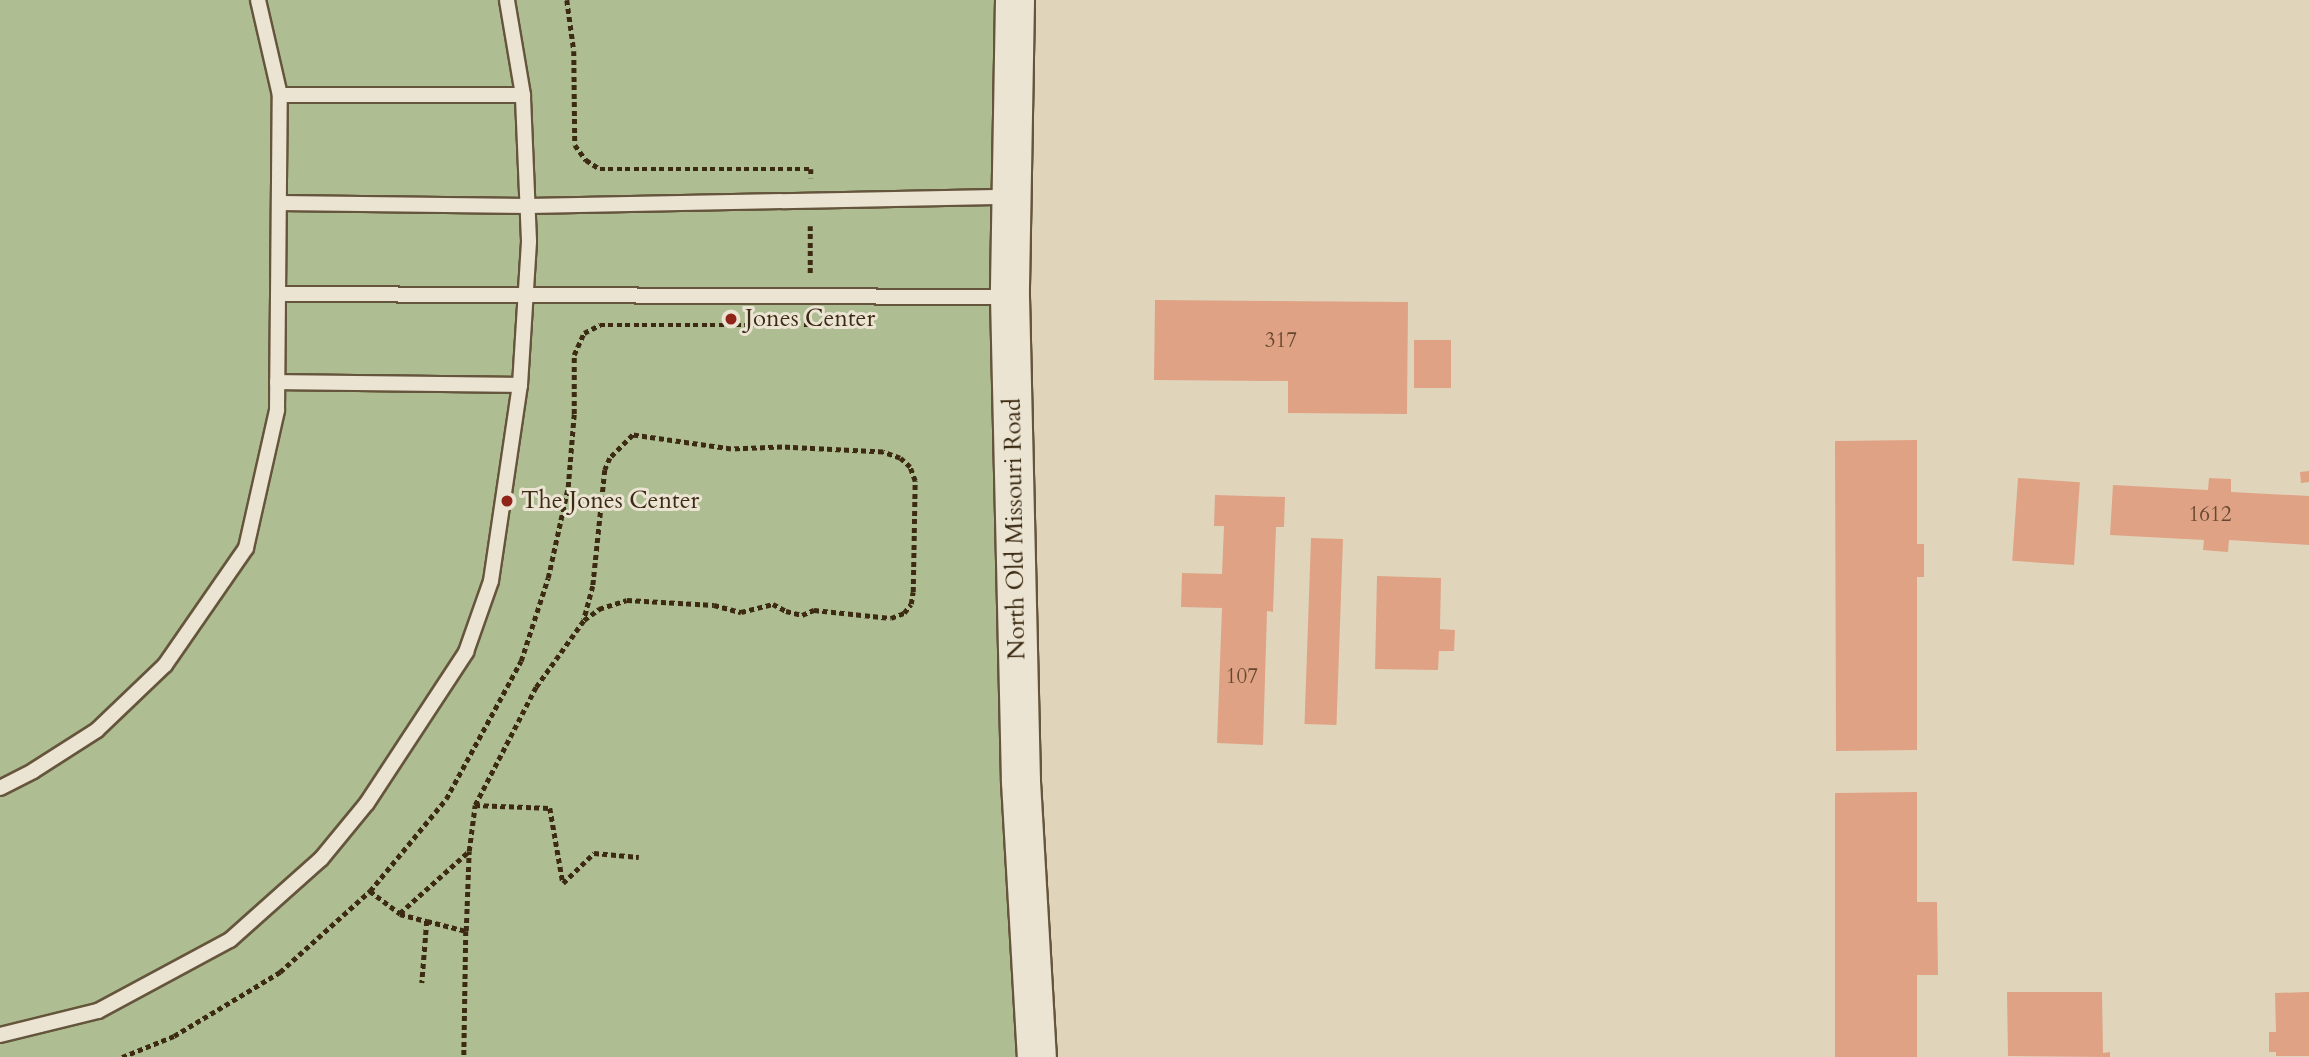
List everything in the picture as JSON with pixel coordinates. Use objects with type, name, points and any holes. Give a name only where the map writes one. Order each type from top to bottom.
[{"type":"main road","name":"North Old Missouri Road","points":[[1015,0],[1010,298],[1021,782],[1037,1057]]},
{"type":"lane","points":[[0,788],[33,771],[97,730],[166,665],[246,548],[277,410],[279,94],[258,0]]},
{"type":"lane","points":[[0,1035],[98,1011],[230,940],[321,859],[368,803],[466,652],[491,581],[520,385],[526,294],[528,206],[523,95],[507,0]]},
{"type":"lane","points":[[279,94],[523,95]]},
{"type":"lane","points":[[279,203],[528,206],[811,203],[1010,197]]},
{"type":"lane","points":[[278,293],[1010,298]]},
{"type":"lane","points":[[277,382],[520,385]]},
{"type":"path","points":[[122,1057],[174,1036],[280,972],[370,891],[446,799],[521,662],[548,578],[568,487],[574,414],[574,355],[584,332],[600,325],[810,325],[810,169],[600,169],[586,160],[575,145],[574,51],[567,0]]},
{"type":"path","points":[[464,1057],[468,851],[475,805],[536,687],[584,620],[598,609],[627,600],[714,605],[741,612],[773,604],[802,615],[814,610],[891,618],[904,613],[911,604],[913,593],[915,481],[910,467],[900,458],[883,452],[782,447],[731,449],[633,435],[610,458],[605,470],[593,586],[584,620]]},
{"type":"path","points":[[475,805],[550,808],[563,883],[594,853],[639,857]]},
{"type":"path","points":[[400,914],[468,851]]},
{"type":"path","points":[[370,891],[400,914],[466,931]]},
{"type":"path","points":[[422,983],[427,921]]},
{"type":"green space","name":"The Jones Center","points":[[0,0],[1015,0],[1015,1057],[0,1057]]},
{"type":"building","points":[[1155,300],[1408,302],[1407,414],[1288,413],[1288,381],[1154,380]]},
{"type":"building","points":[[1414,340],[1451,340],[1451,388],[1414,388]]},
{"type":"building","points":[[1917,440],[1917,544],[1924,544],[1924,577],[1917,577],[1917,750],[1836,751],[1835,441]]},
{"type":"building","points":[[2309,471],[2309,482],[2301,483],[2300,472]]},
{"type":"building","points":[[2018,478],[2080,482],[2074,565],[2012,561]]},
{"type":"building","points":[[2209,478],[2231,479],[2231,492],[2309,496],[2309,545],[2229,540],[2228,552],[2203,550],[2204,540],[2110,535],[2113,485],[2208,490]]},
{"type":"building","points":[[1215,495],[1285,497],[1284,527],[1276,527],[1273,612],[1267,611],[1263,745],[1217,743],[1222,608],[1181,607],[1182,573],[1222,574],[1224,526],[1214,526]]},
{"type":"building","points":[[1311,538],[1343,539],[1336,725],[1305,724]]},
{"type":"building","points":[[1377,576],[1441,578],[1440,629],[1455,630],[1454,651],[1439,651],[1438,670],[1375,669]]},
{"type":"building","points":[[1917,792],[1917,902],[1937,902],[1938,975],[1917,975],[1917,1057],[1835,1057],[1835,793]]},
{"type":"building","points":[[2007,992],[2102,992],[2103,1053],[2110,1052],[2110,1057],[2008,1056]]},
{"type":"building","points":[[2309,992],[2309,1056],[2276,1056],[2276,1052],[2269,1052],[2269,1032],[2276,1032],[2275,993]]},
{"type":"place","name":"Jones Center","points":[[731,319]]},
{"type":"place","name":"The Jones Center","points":[[507,501]]}]
